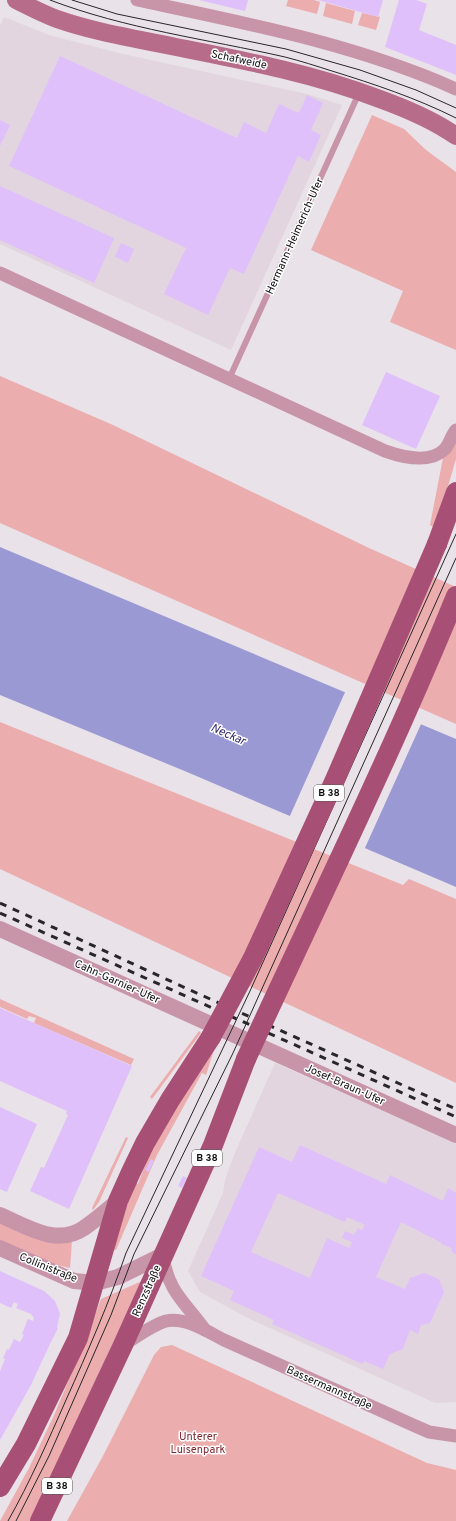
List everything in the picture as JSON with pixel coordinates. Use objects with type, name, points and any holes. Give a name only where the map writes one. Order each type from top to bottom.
[{"type":"main road","name":"Schafweide","points":[[16,0],[39,6],[90,30],[260,64],[313,77],[409,110],[450,131]]},
{"type":"main road","points":[[450,131],[452,143],[456,147]]},
{"type":"main road","name":"B 38","points":[[0,1487],[26,1444],[78,1338],[118,1201],[145,1143],[170,1100],[211,1037],[253,958],[334,782],[437,544],[456,492]]},
{"type":"main road","name":"Renzstraße","points":[[40,1521],[213,1145],[246,1059],[366,801],[438,641],[456,596]]},
{"type":"street","points":[[137,0],[315,40],[416,72],[456,89]]},
{"type":"street","points":[[0,273],[385,451],[401,456],[422,458],[434,455],[443,450],[456,430]]},
{"type":"street","name":"Cahn-Garnier-Ufer","points":[[0,929],[235,1035]]},
{"type":"street","name":"Josef-Braun-Ufer","points":[[235,1035],[456,1135]]},
{"type":"street","points":[[0,1215],[39,1233],[56,1236],[69,1235],[84,1229],[118,1201]]},
{"type":"street","name":"Collinistraße","points":[[0,1248],[74,1281],[95,1283],[118,1277],[163,1255]]},
{"type":"street","name":"Bassermannstraße","points":[[163,1255],[165,1268],[174,1290],[204,1330]]},
{"type":"street","name":"Bassermannstraße","points":[[122,1345],[166,1321],[181,1320],[429,1432],[456,1436]]},
{"type":"lane","name":"Hermann-Heimerich-Ufer","points":[[229,379],[360,92]]},
{"type":"shaded area","points":[[4,17],[49,35],[123,54],[307,94],[342,105],[231,350],[0,244],[0,26]]},
{"type":"shaded area","points":[[275,1063],[456,1143],[456,1402],[435,1403],[248,1318],[200,1292],[188,1271],[223,1193],[225,1180],[234,1155]]},
{"type":"green space","points":[[288,0],[314,0],[320,2],[317,14],[286,6]]},
{"type":"green space","points":[[326,3],[355,11],[352,24],[323,16]]},
{"type":"green space","points":[[362,13],[380,17],[376,30],[358,25]]},
{"type":"green space","points":[[372,115],[404,129],[426,150],[456,172],[456,350],[390,322],[403,291],[311,250]]},
{"type":"green space","points":[[0,376],[113,425],[369,548],[456,587],[456,724],[0,523]]},
{"type":"green space","points":[[456,441],[456,459],[435,528],[430,525],[443,458]]},
{"type":"green space","points":[[0,722],[403,885],[409,879],[456,899],[456,1083],[0,869]]},
{"type":"green space","points":[[0,999],[134,1059],[131,1065],[34,1023],[36,1018],[29,1016],[27,1019],[0,1007]]},
{"type":"green space","points":[[199,1031],[201,1033],[152,1099],[150,1097]]},
{"type":"green space","points":[[214,1050],[206,1075],[202,1073],[157,1155],[116,1250],[111,1250],[135,1183],[138,1184],[150,1153],[162,1130]]},
{"type":"green space","points":[[126,1137],[128,1138],[99,1202],[93,1210],[92,1208]]},
{"type":"green space","points":[[0,1222],[72,1240],[70,1268],[53,1264],[0,1240]]},
{"type":"green space","points":[[142,1281],[30,1521],[0,1521],[29,1468],[55,1413],[101,1299]]},
{"type":"green space","name":"Unterer Luisenpark","points":[[172,1345],[427,1463],[456,1470],[456,1521],[67,1521],[103,1456],[154,1355],[161,1347]]},
{"type":"water","name":"Neckar","points":[[0,547],[456,739],[456,887],[187,772],[0,695]]},
{"type":"pier","points":[[346,690],[422,722],[364,850],[289,818]]},
{"type":"building","points":[[199,0],[248,0],[245,11]]},
{"type":"building","points":[[318,0],[383,0],[378,17]]},
{"type":"building","points":[[399,0],[416,0],[427,4],[419,30],[456,45],[456,75],[385,47]]},
{"type":"building","points":[[60,56],[237,138],[244,122],[266,133],[279,104],[299,113],[307,95],[323,103],[311,130],[321,135],[309,162],[298,156],[244,274],[230,268],[208,315],[164,294],[186,248],[9,166]]},
{"type":"building","points":[[0,120],[10,125],[0,146]]},
{"type":"building","points":[[0,186],[114,238],[94,283],[0,240]]},
{"type":"building","points":[[121,243],[134,249],[128,263],[115,257]]},
{"type":"building","points":[[386,372],[440,396],[416,449],[362,425]]},
{"type":"building","points":[[0,1008],[132,1066],[69,1209],[30,1191],[41,1167],[44,1168],[68,1115],[66,1114],[67,1111],[0,1081]]},
{"type":"building","points":[[0,1107],[37,1124],[7,1192],[0,1189]]},
{"type":"building","points":[[300,1145],[386,1184],[390,1175],[443,1201],[448,1188],[456,1193],[456,1255],[452,1252],[451,1248],[401,1222],[376,1277],[405,1289],[410,1278],[424,1273],[439,1279],[444,1292],[430,1323],[421,1325],[418,1334],[410,1330],[403,1349],[390,1354],[383,1369],[364,1361],[363,1364],[272,1324],[274,1320],[230,1300],[234,1291],[201,1276],[259,1147],[292,1162]],"holes":[[[278,1193],[345,1222],[347,1217],[365,1225],[362,1230],[358,1228],[354,1235],[345,1231],[342,1238],[352,1242],[349,1248],[327,1238],[310,1278],[251,1252]]]},
{"type":"building","points":[[151,1159],[154,1161],[149,1172],[145,1170]]},
{"type":"building","points":[[183,1176],[187,1178],[182,1188],[178,1186]]},
{"type":"building","points":[[0,1271],[44,1291],[55,1301],[60,1314],[58,1328],[31,1385],[0,1440],[0,1371],[5,1359],[3,1358],[14,1339],[20,1342],[24,1335],[22,1334],[28,1319],[33,1321],[34,1318],[31,1314],[16,1308],[18,1304],[14,1302],[11,1308],[0,1303]]},
{"type":"tram line","points":[[50,0],[108,19],[303,62],[395,92],[456,118]]},
{"type":"tram line","points":[[72,0],[117,14],[286,49],[360,70],[416,90],[456,108]]},
{"type":"tram line","points":[[8,1521],[24,1491],[82,1363],[105,1309],[126,1253],[250,991],[456,534]]},
{"type":"tram line","points":[[16,1521],[49,1456],[111,1315],[134,1254],[233,1053],[456,558]]},
{"type":"railway","points":[[0,903],[456,1109]]},
{"type":"railway","points":[[0,913],[456,1117]]}]
